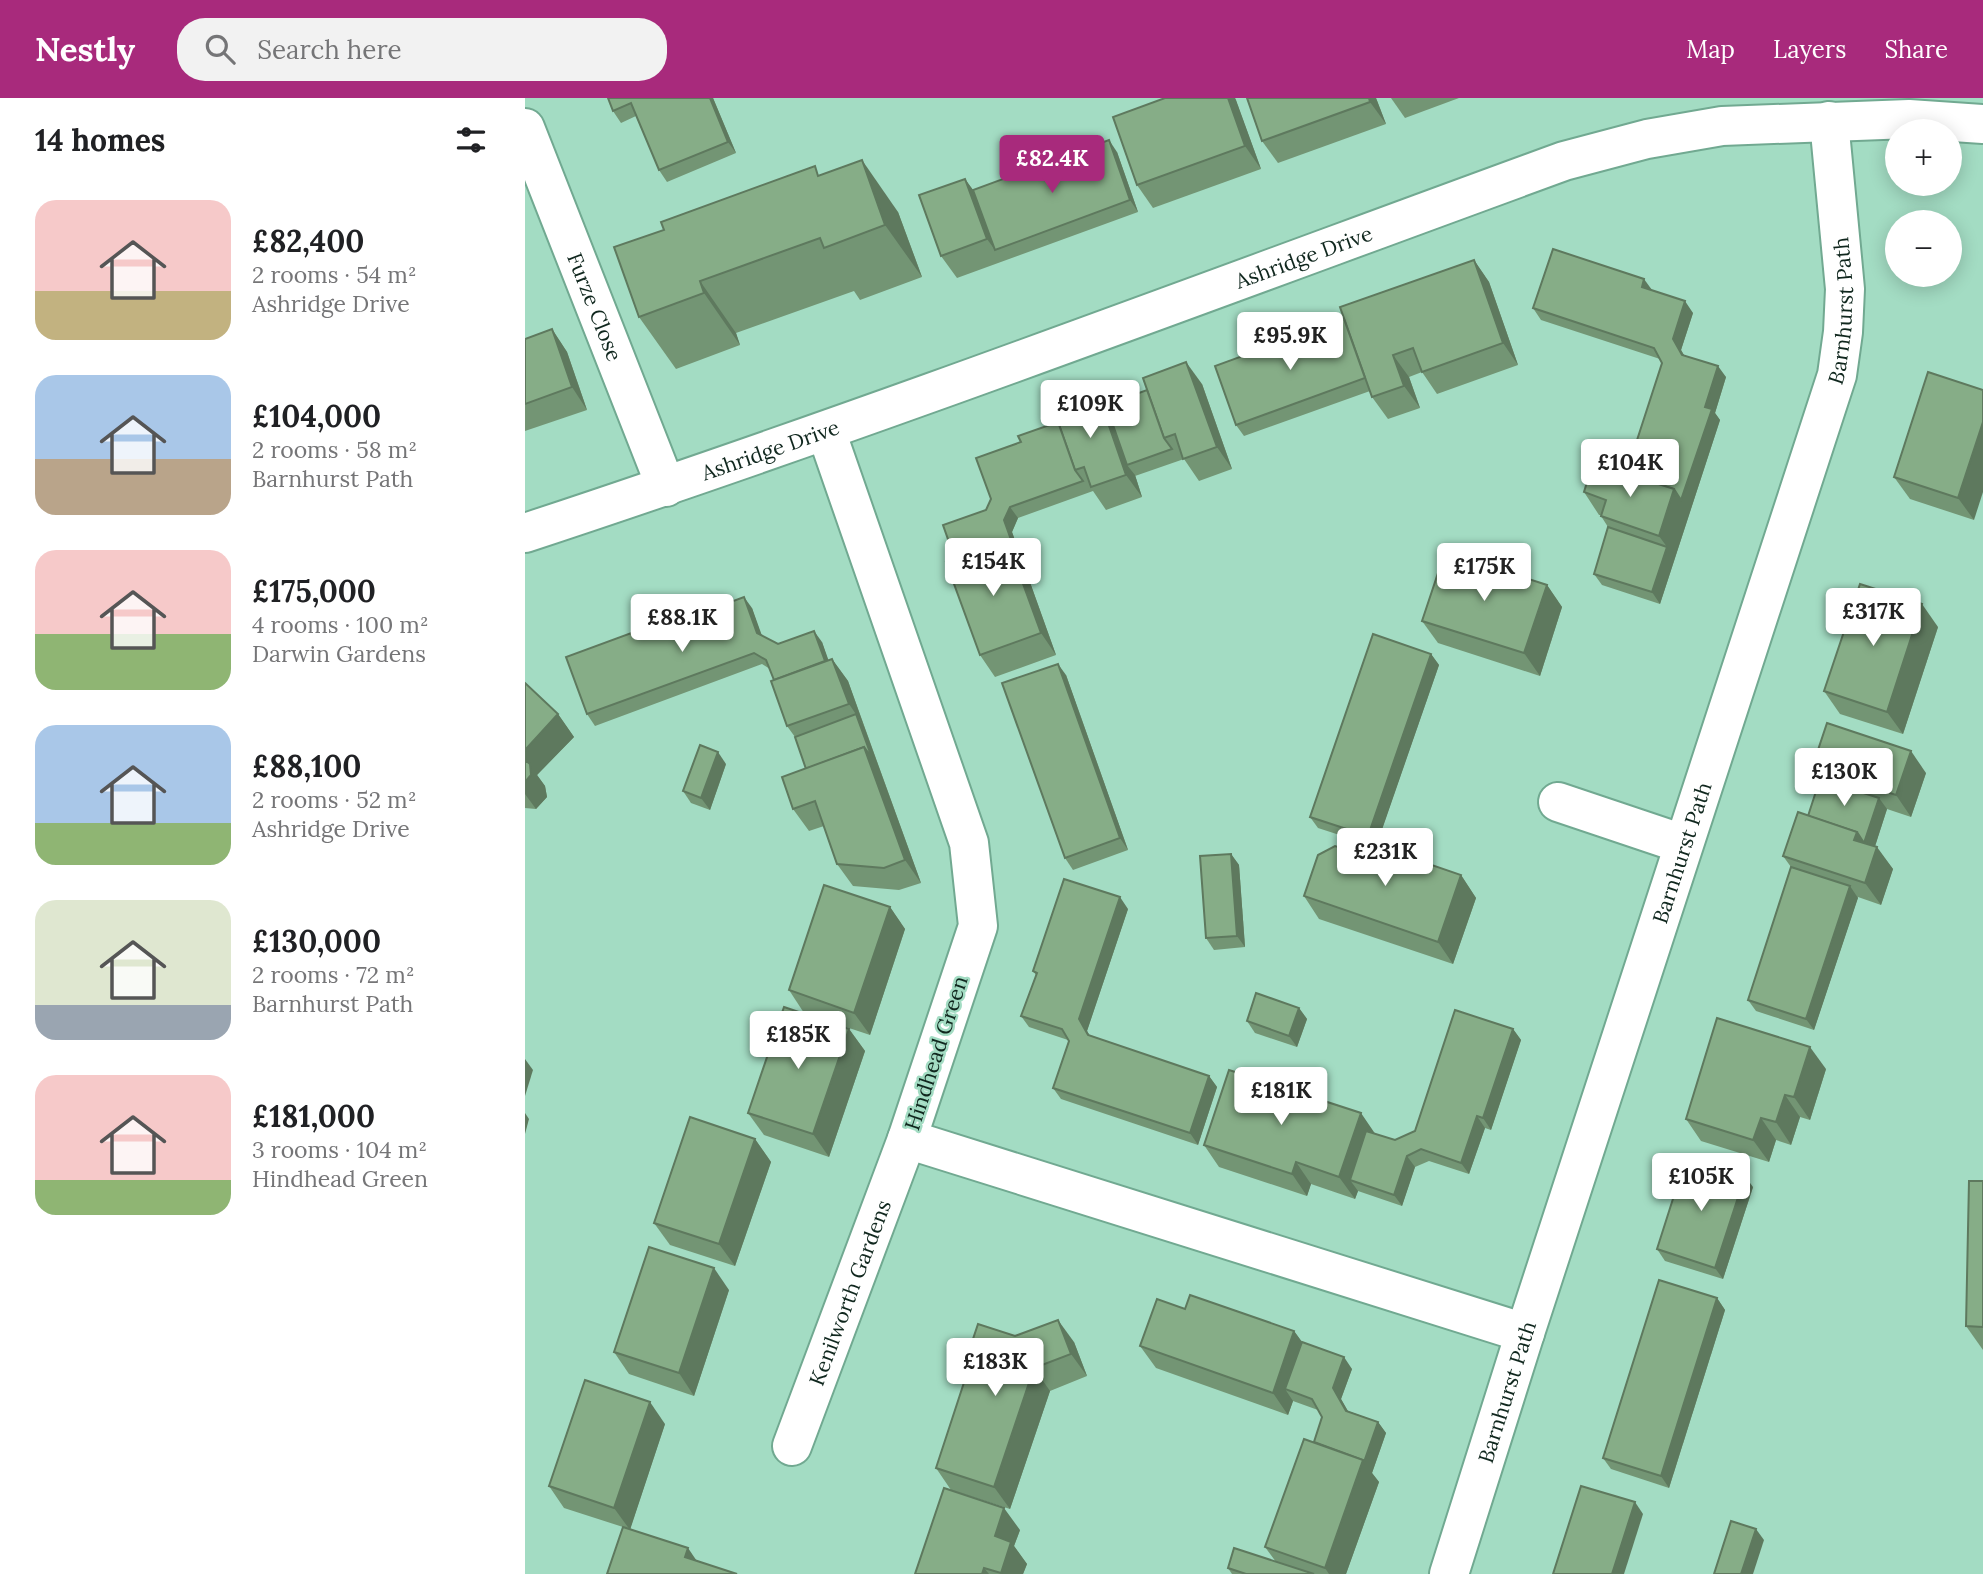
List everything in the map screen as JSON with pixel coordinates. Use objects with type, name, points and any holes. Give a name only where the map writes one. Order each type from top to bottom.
[{"type":"street","name":"Ashridge Drive","points":[[525,533],[666,487],[826,430],[1564,161],[1647,139],[1722,126],[1909,119],[1983,124]]},
{"type":"street","name":"Barnhurst Path","points":[[1449,1574],[1683,844],[1837,375],[1845,289],[1829,121]]},
{"type":"street","name":"Furze Close","points":[[525,128],[666,487]]},
{"type":"street","name":"Hindhead Green","points":[[826,430],[969,843],[978,926],[907,1139],[1525,1333]]},
{"type":"street","points":[[1558,802],[1683,844]]},
{"type":"street","name":"Kenilworth Gardens","points":[[792,1446],[907,1139]]},
{"type":"building","points":[[608,98],[710,98],[728,142],[659,170],[631,103],[613,111]]},
{"type":"building","points":[[1165,98],[1228,98],[1245,146],[1137,185],[1113,117]]},
{"type":"building","points":[[1247,98],[1369,98],[1370,102],[1262,141]]},
{"type":"building","points":[[1109,140],[1130,200],[995,250],[973,190]]},
{"type":"building","points":[[862,160],[885,225],[824,248],[820,238],[700,281],[704,293],[639,317],[614,247],[664,230],[661,222],[815,166],[818,176]]},
{"type":"building","points":[[965,179],[987,239],[941,256],[919,195]]},
{"type":"building","points":[[1553,249],[1644,279],[1642,287],[1685,301],[1673,339],[1682,355],[1718,366],[1705,407],[1712,409],[1681,500],[1674,489],[1626,474],[1662,363],[1654,348],[1533,308]]},
{"type":"building","points":[[1474,260],[1503,343],[1422,372],[1413,348],[1393,355],[1404,386],[1372,397],[1340,307]]},
{"type":"building","points":[[1344,319],[1365,378],[1236,425],[1215,366]]},
{"type":"building","points":[[552,329],[572,387],[525,404],[525,339]]},
{"type":"building","points":[[1186,362],[1217,447],[1183,459],[1175,434],[1164,438],[1143,378]]},
{"type":"building","points":[[1928,372],[1983,390],[1983,422],[1958,498],[1894,477]]},
{"type":"building","points":[[1147,390],[1164,438],[1172,449],[1127,465],[1106,405]]},
{"type":"building","points":[[1098,394],[1126,475],[1091,487],[1084,467],[1075,470],[1054,410]]},
{"type":"building","points":[[1058,422],[1075,470],[1083,481],[1010,507],[1004,520],[1015,551],[1007,540],[955,559],[943,525],[986,510],[991,499],[976,458],[1021,442],[1018,436]]},
{"type":"building","points":[[1593,463],[1674,489],[1659,536],[1601,516],[1606,500],[1584,492]]},
{"type":"building","points":[[1608,527],[1667,547],[1652,592],[1594,574]]},
{"type":"building","points":[[1007,540],[1041,633],[980,655],[946,562]]},
{"type":"building","points":[[1445,552],[1547,585],[1524,653],[1422,621]]},
{"type":"building","points":[[1860,584],[1922,604],[1887,712],[1824,691]]},
{"type":"building","points":[[744,597],[757,633],[778,644],[814,631],[825,661],[774,680],[766,660],[754,653],[587,714],[566,657],[702,607],[704,612]]},
{"type":"building","points":[[1373,634],[1431,654],[1368,836],[1310,817]]},
{"type":"building","points":[[832,659],[849,704],[787,726],[771,681]]},
{"type":"building","points":[[1058,664],[1120,838],[1065,858],[1002,683]]},
{"type":"building","points":[[525,683],[558,714],[525,750]]},
{"type":"building","points":[[856,714],[872,758],[864,747],[806,769],[795,737]]},
{"type":"building","points":[[1827,723],[1911,751],[1896,795],[1812,768]]},
{"type":"building","points":[[700,745],[718,752],[701,798],[683,791]]},
{"type":"building","points":[[864,747],[905,860],[884,868],[837,864],[815,801],[793,809],[782,777]]},
{"type":"building","points":[[525,760],[530,764],[531,775],[525,782]]},
{"type":"building","points":[[1820,779],[1879,798],[1864,843],[1857,832],[1808,816]]},
{"type":"building","points":[[1798,812],[1857,832],[1854,840],[1877,847],[1865,883],[1783,856]]},
{"type":"building","points":[[1356,839],[1461,875],[1438,942],[1304,896],[1318,855],[1335,846],[1351,851]]},
{"type":"building","points":[[1231,854],[1237,936],[1206,938],[1200,856]]},
{"type":"building","points":[[1791,867],[1850,886],[1806,1019],[1748,1000]]},
{"type":"building","points":[[1064,879],[1120,897],[1079,1019],[1088,1035],[1209,1076],[1190,1133],[1053,1088],[1069,1041],[1062,1029],[1021,1016],[1037,973],[1033,971]]},
{"type":"building","points":[[824,885],[890,907],[854,1013],[789,990]]},
{"type":"building","points":[[1256,993],[1299,1008],[1289,1036],[1247,1021]]},
{"type":"building","points":[[784,1007],[849,1029],[813,1134],[748,1113]]},
{"type":"building","points":[[1455,1010],[1513,1029],[1483,1118],[1477,1116],[1461,1163],[1421,1149],[1407,1156],[1394,1195],[1350,1180],[1366,1131],[1395,1140],[1415,1131]]},
{"type":"building","points":[[1717,1018],[1810,1047],[1794,1097],[1785,1095],[1776,1122],[1761,1118],[1753,1140],[1686,1119]]},
{"type":"building","points":[[1229,1070],[1361,1113],[1339,1177],[1296,1162],[1292,1174],[1204,1145]]},
{"type":"building","points":[[690,1117],[755,1139],[719,1244],[654,1223]]},
{"type":"building","points":[[1686,1158],[1745,1176],[1715,1268],[1657,1249]]},
{"type":"building","points":[[1969,1181],[1983,1181],[1983,1327],[1966,1326]]},
{"type":"building","points":[[649,1247],[714,1268],[679,1373],[614,1352]]},
{"type":"building","points":[[1659,1280],[1717,1298],[1661,1476],[1603,1458]]},
{"type":"building","points":[[1190,1295],[1294,1331],[1273,1393],[1140,1346],[1157,1299],[1185,1309]]},
{"type":"building","points":[[1058,1320],[1071,1354],[1034,1368],[994,1487],[936,1468],[973,1355],[968,1354],[978,1324],[1015,1336]]},
{"type":"building","points":[[1302,1342],[1344,1357],[1333,1388],[1346,1411],[1378,1422],[1364,1462],[1314,1442],[1322,1417],[1312,1399],[1285,1389]]},
{"type":"building","points":[[585,1380],[650,1402],[614,1508],[549,1486]]},
{"type":"building","points":[[1304,1439],[1363,1460],[1325,1568],[1265,1547]]},
{"type":"building","points":[[1581,1486],[1635,1502],[1612,1574],[1553,1574]]},
{"type":"building","points":[[944,1488],[1004,1508],[995,1536],[1011,1542],[1001,1573],[984,1568],[982,1574],[915,1574]]},
{"type":"building","points":[[1731,1521],[1756,1529],[1741,1574],[1714,1574]]},
{"type":"building","points":[[623,1527],[688,1548],[685,1557],[737,1574],[607,1574]]},
{"type":"building","points":[[1234,1548],[1314,1574],[1246,1574],[1228,1568]]}]
